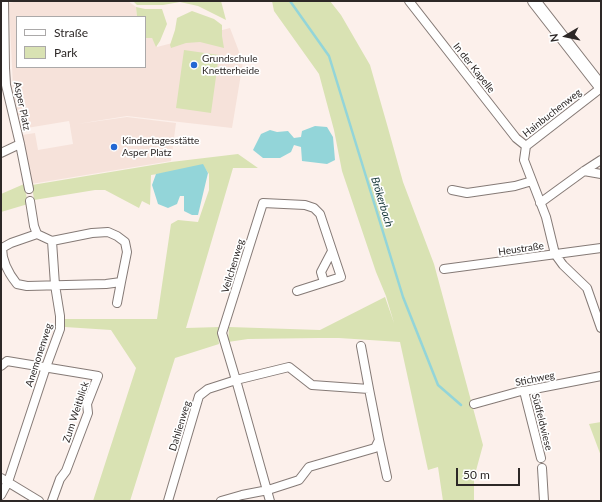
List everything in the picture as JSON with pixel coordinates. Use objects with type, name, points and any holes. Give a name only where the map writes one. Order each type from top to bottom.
[{"type":"main road","points":[[534,1],[601,87]]},
{"type":"street","name":"Asper Platz","points":[[4,1],[3,69],[29,189]]},
{"type":"street","name":"In der Kapelle","points":[[409,1],[516,138],[526,146]]},
{"type":"street","name":"Hainbuchenweg","points":[[601,87],[526,146],[524,160],[546,218],[555,254],[563,265],[587,288],[601,328]]},
{"type":"street","points":[[1,153],[20,144]]},
{"type":"street","points":[[540,203],[601,160]]},
{"type":"street","points":[[584,171],[601,174]]},
{"type":"street","points":[[452,190],[467,193],[515,186],[532,181]]},
{"type":"street","points":[[30,200],[34,226],[37,234]]},
{"type":"street","name":"Veilchenweg","points":[[270,501],[222,333],[263,204],[305,205],[314,208],[320,214],[341,277],[297,291]]},
{"type":"street","points":[[117,303],[127,252],[125,242],[117,236],[108,232],[92,233],[52,241],[37,234],[11,243],[2,248],[2,254],[9,275],[17,284],[27,286],[106,284],[121,282]]},
{"type":"street","name":"Anemonenweg","points":[[1,496],[4,480],[60,329],[52,241]]},
{"type":"street","name":"Heustraße","points":[[444,270],[601,248]]},
{"type":"street","points":[[324,282],[321,272],[332,251]]},
{"type":"street","points":[[361,346],[387,476]]},
{"type":"street","points":[[1,366],[7,361],[46,367]]},
{"type":"street","name":"Zum Weitblick","points":[[46,367],[98,376],[87,404],[88,413],[66,471],[60,478],[52,501]]},
{"type":"street","name":"Dahlienweg","points":[[168,501],[200,396],[208,389],[236,380],[289,367],[312,385],[369,389]]},
{"type":"street","name":"Stichweg","points":[[474,404],[521,391],[524,392],[601,376]]},
{"type":"street","name":"Südfeldwiese","points":[[524,392],[541,458]]},
{"type":"street","points":[[222,501],[268,490],[299,480],[309,467],[375,448],[379,440]]},
{"type":"street","points":[[542,468],[544,501]]},
{"type":"street","points":[[4,480],[39,501]]},
{"type":"shaded area","name":"Grundschule Knetterheide","points":[[18,1],[128,1],[136,7],[137,16],[16,16],[16,68],[146,68],[146,38],[152,38],[157,47],[230,28],[243,62],[232,128],[127,116],[77,124],[127,117],[176,123],[171,161],[31,184],[22,135],[35,133],[38,150],[73,144],[69,121],[21,129],[13,88],[9,3]]},
{"type":"green space","points":[[133,1],[221,1],[226,20],[198,6],[180,2],[163,5],[137,5]]},
{"type":"green space","points":[[272,1],[330,1],[341,15],[370,65],[403,182],[434,264],[483,445],[474,478],[474,501],[443,501],[438,467],[428,470],[400,342],[319,338],[248,339],[228,342],[229,327],[320,330],[385,297],[394,323],[342,171],[334,130],[319,74],[274,11]]},
{"type":"green space","points":[[136,7],[145,9],[162,9],[167,24],[156,47],[152,38],[146,38],[146,16],[137,16]]},
{"type":"green space","points":[[192,11],[214,19],[222,25],[224,48],[200,42],[186,43],[171,48],[170,45],[177,18]]},
{"type":"green space","points":[[184,50],[219,55],[211,113],[176,108]]},
{"type":"green space","points":[[238,154],[258,168],[233,168],[186,328],[220,327],[218,335],[219,344],[175,358],[130,501],[93,501],[136,368],[111,330],[65,327],[65,319],[157,319],[171,224],[178,220],[198,222],[209,190],[209,174],[204,167],[151,175],[150,205],[142,201],[139,208],[105,190],[95,190],[34,200],[32,185],[171,162]]},
{"type":"green space","points":[[24,184],[28,204],[1,212],[1,194]]},
{"type":"green space","points":[[601,422],[601,456],[589,424]]},
{"type":"water","points":[[315,126],[327,127],[333,137],[335,160],[327,164],[302,161],[301,147],[294,145],[291,152],[280,158],[263,158],[253,150],[261,134],[270,130],[277,132],[288,131],[294,138],[301,137],[302,131]]},
{"type":"water","points":[[203,164],[208,173],[198,215],[192,215],[184,211],[184,196],[180,196],[177,204],[168,208],[158,204],[152,185],[156,174]]},
{"type":"waterway","name":"Brökerbach","points":[[290,1],[329,56],[403,297],[438,385],[461,405]]},
{"type":"place","name":"Grundschule Knetterheide","points":[[194,65]]},
{"type":"place","name":"Kindertagesstätte Asper Platz","points":[[114,147]]}]
